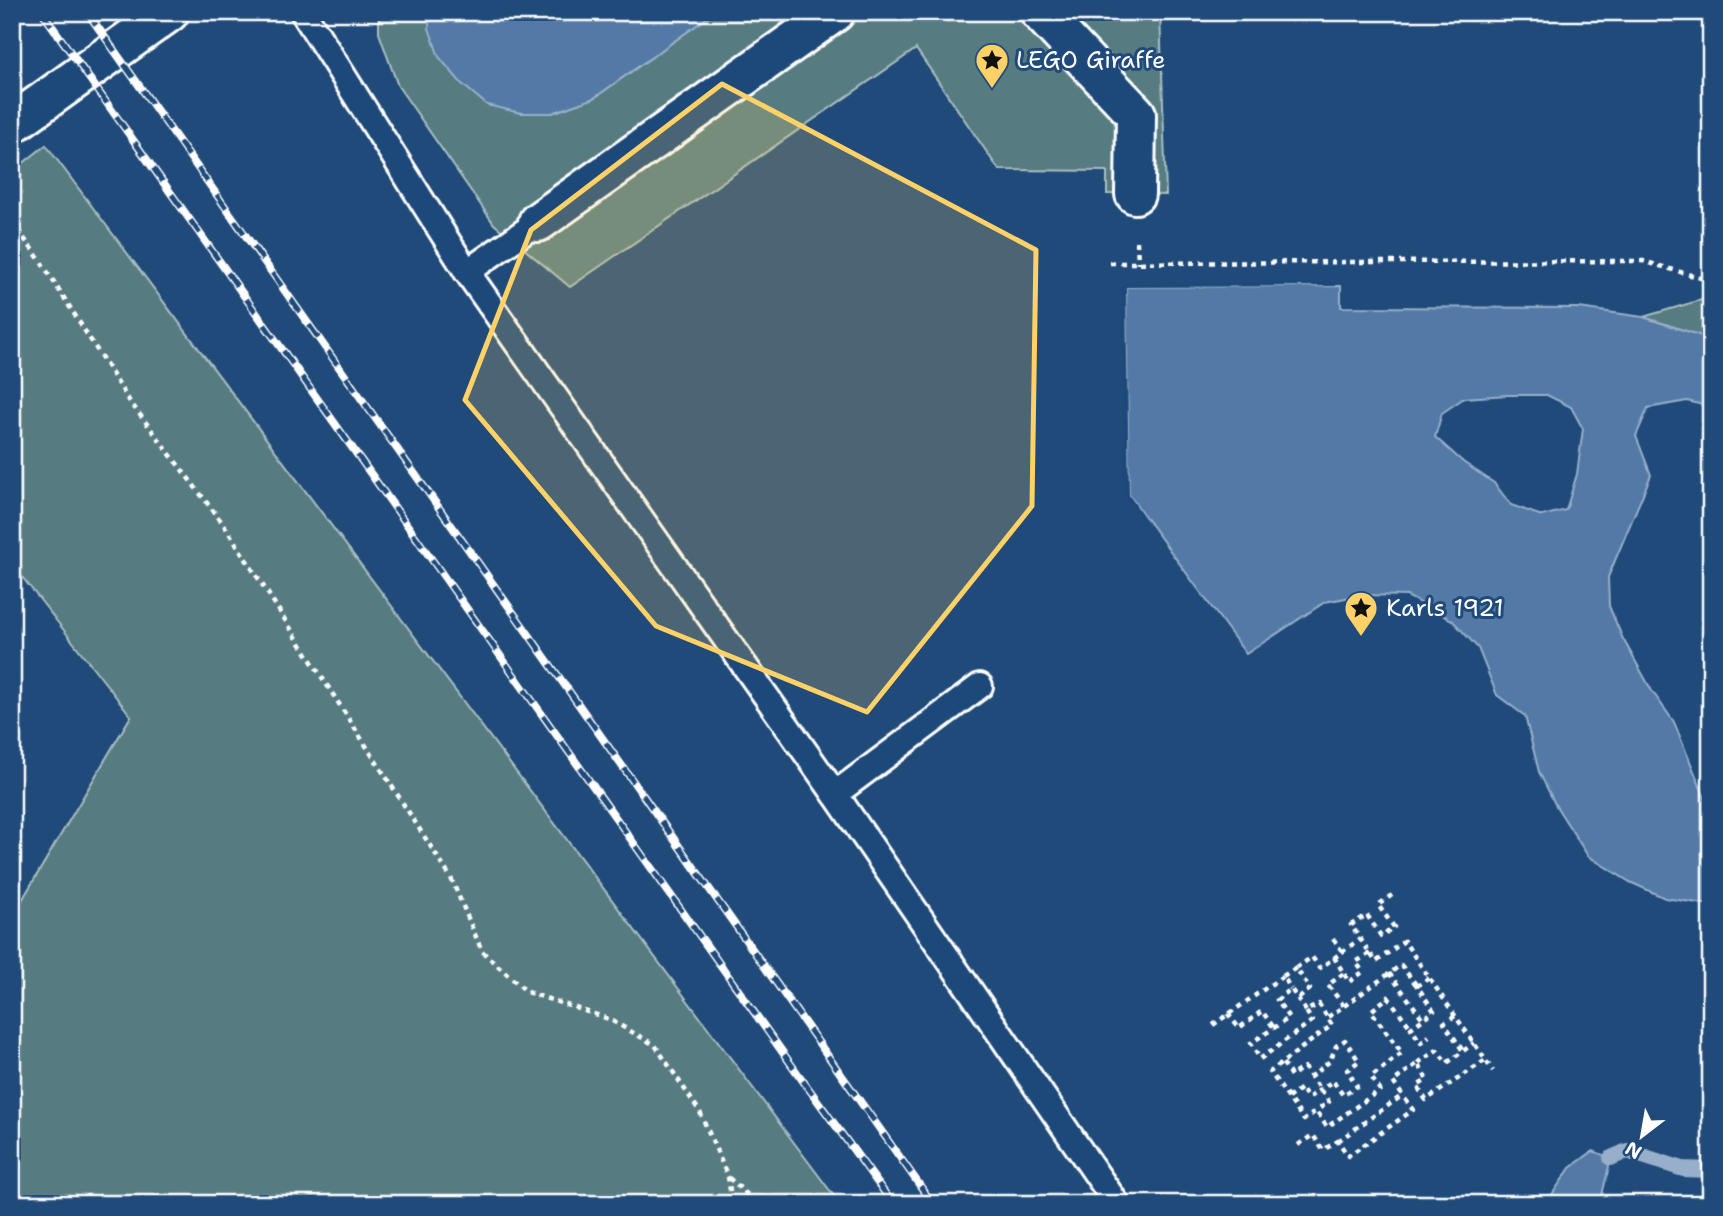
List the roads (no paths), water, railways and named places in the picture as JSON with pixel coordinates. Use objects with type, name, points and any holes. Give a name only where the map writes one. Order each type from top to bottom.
[{"type":"street","points":[[12,124],[169,12]]},
{"type":"street","points":[[538,222],[835,12]]},
{"type":"street","points":[[1040,12],[1136,114],[1135,194]]},
{"type":"lane","points":[[303,12],[467,272],[835,794],[1117,1204]]},
{"type":"lane","points":[[467,272],[538,222]]},
{"type":"lane","points":[[835,794],[980,685]]},
{"type":"water","points":[[429,12],[715,12],[594,98],[552,113],[521,113],[487,105],[462,84],[439,57],[429,28]]},
{"type":"water","points":[[1341,286],[1341,307],[1579,308],[1643,317],[1711,339],[1711,407],[1687,401],[1648,408],[1636,436],[1651,475],[1608,577],[1609,606],[1622,637],[1652,691],[1674,722],[1711,813],[1711,905],[1665,898],[1630,882],[1588,856],[1556,806],[1539,772],[1525,716],[1497,695],[1478,648],[1452,620],[1407,596],[1361,595],[1325,602],[1246,654],[1129,495],[1126,287]],"holes":[[[1547,395],[1571,407],[1583,429],[1577,474],[1566,510],[1542,516],[1511,505],[1494,483],[1463,462],[1435,437],[1442,413],[1464,398]]]},
{"type":"water","points":[[1593,1151],[1611,1158],[1602,1195],[1607,1204],[1552,1204],[1551,1196],[1570,1168]]},
{"type":"waterway","points":[[1611,1158],[1627,1151],[1683,1169],[1711,1170]]},
{"type":"railway","points":[[42,12],[893,1204]]},
{"type":"railway","points":[[87,12],[933,1204]]},
{"type":"place","name":"LEGO Giraffe","points":[[992,90]]},
{"type":"place","name":"Karls 1921","points":[[1361,638]]}]
